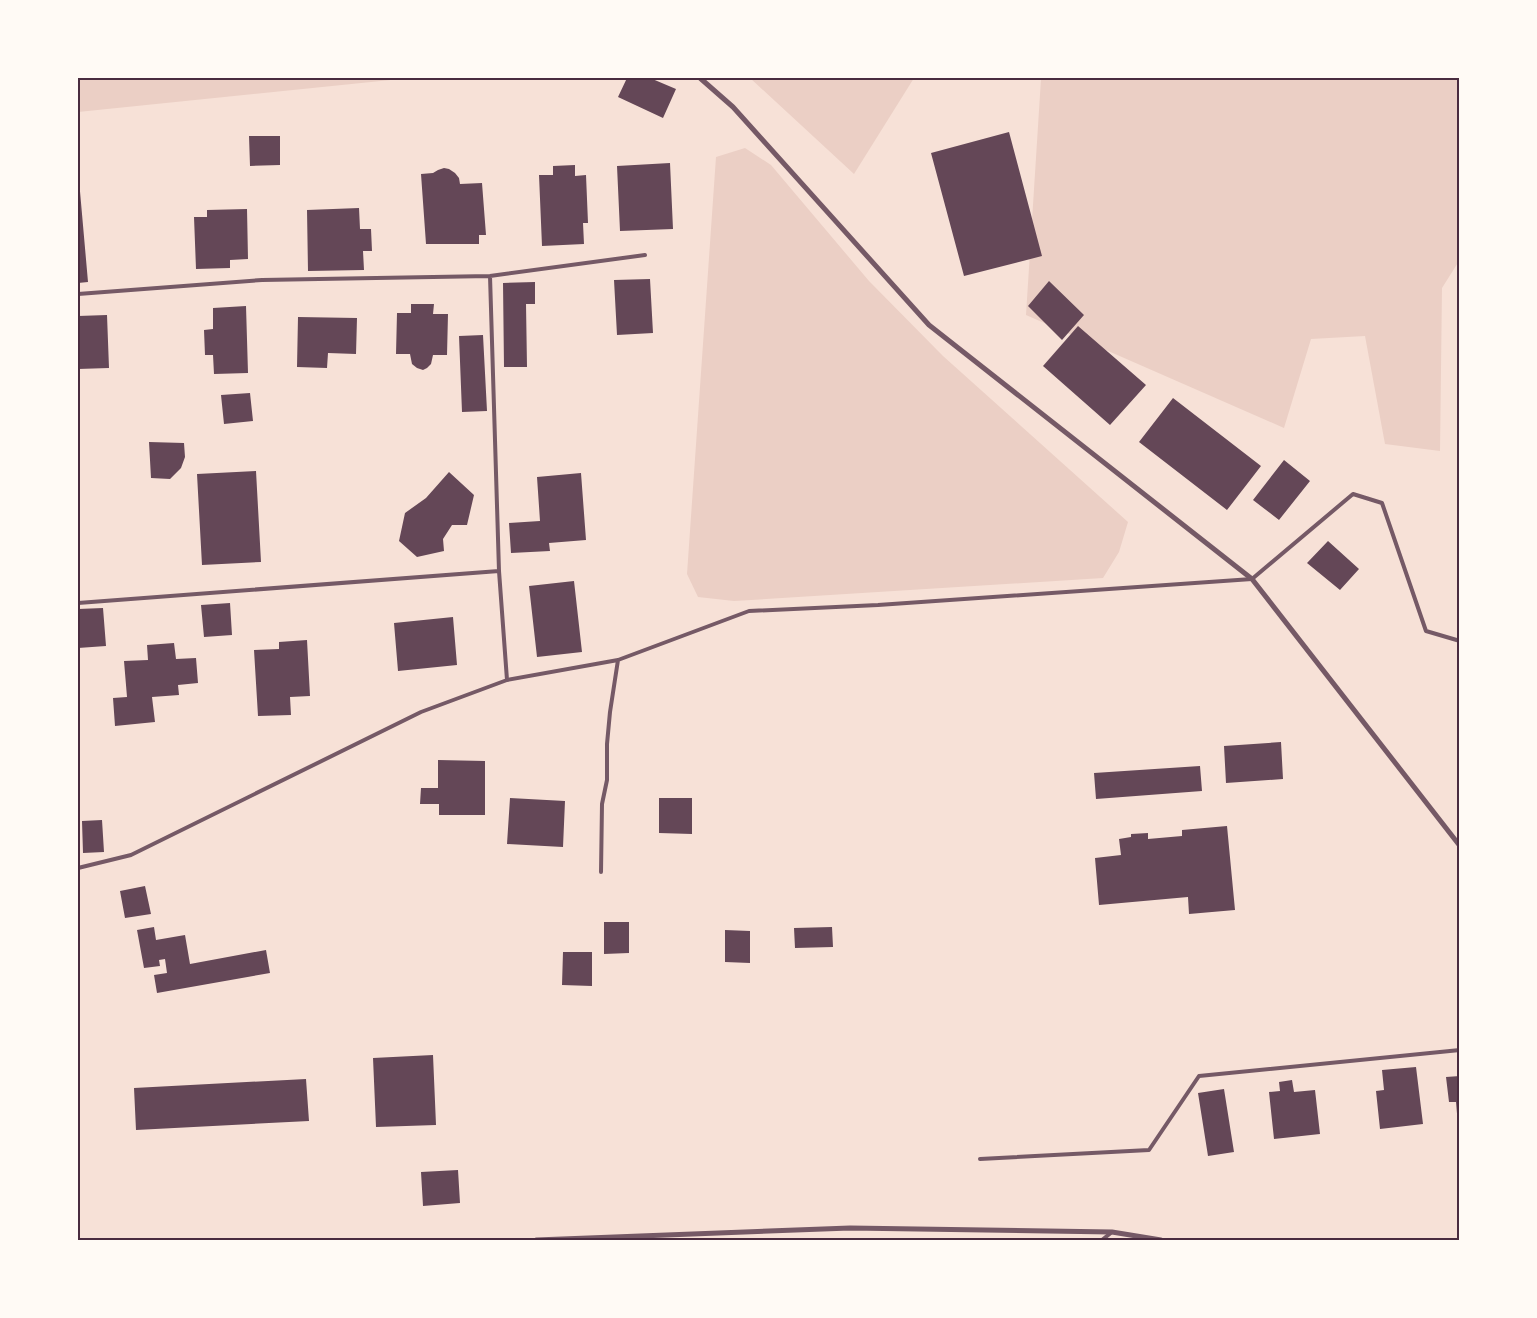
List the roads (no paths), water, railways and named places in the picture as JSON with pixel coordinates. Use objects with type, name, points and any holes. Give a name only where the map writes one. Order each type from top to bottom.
[{"type":"street","points":[[700,78],[733,107],[929,325],[1252,579],[1460,846]]},
{"type":"street","points":[[536,1240],[850,1228],[1112,1232],[1160,1240]]},
{"type":"lane","points":[[78,294],[262,280],[490,276],[645,255]]},
{"type":"lane","points":[[490,276],[499,571],[507,680]]},
{"type":"lane","points":[[78,868],[131,855],[421,712],[507,680],[618,660],[749,611],[878,605],[1252,579],[1353,494],[1382,503],[1426,630],[1460,641]]},
{"type":"lane","points":[[78,603],[499,571]]},
{"type":"lane","points":[[601,872],[602,804],[606,780],[610,712],[618,660]]},
{"type":"lane","points":[[980,1159],[1149,1150],[1199,1076],[1460,1050]]},
{"type":"lane","points":[[1102,1240],[1112,1232]]}]
